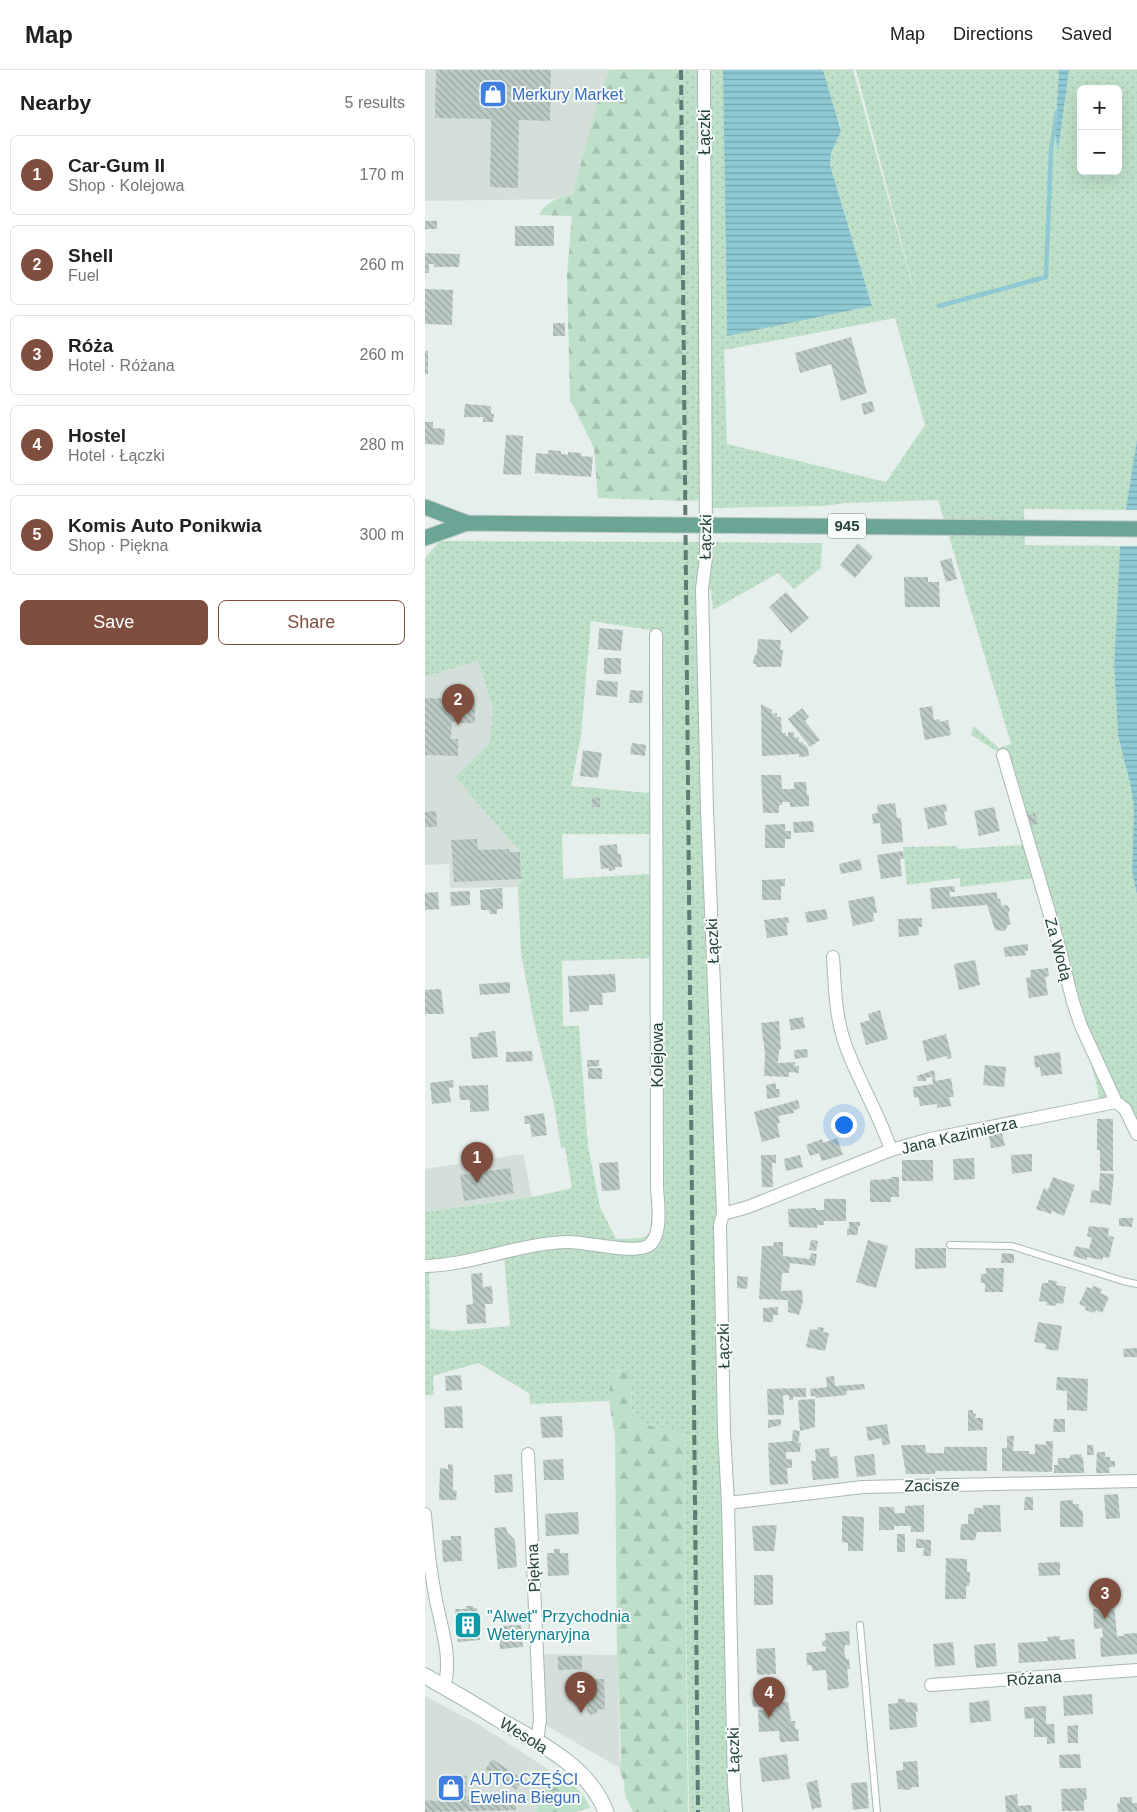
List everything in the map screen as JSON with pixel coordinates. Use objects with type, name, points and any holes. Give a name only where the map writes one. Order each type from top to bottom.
[{"type":"main road","name":"945","points":[[425,507],[467,523],[1137,529]]},
{"type":"main road","name":"945","points":[[425,538],[467,523]]},
{"type":"street","name":"Łączki","points":[[703,70],[707,558],[702,589],[707,810],[723,1214],[720,1225],[724,1432],[728,1503],[736,1812]]},
{"type":"street","name":"Kolejowa","points":[[425,1266],[443,1266],[510,1250],[557,1242],[642,1248],[649,1245],[656,1236],[659,1211],[657,1188],[656,635]]},
{"type":"street","name":"Za Wodą","points":[[1003,754],[1057,939],[1075,1010],[1099,1068],[1116,1102],[1125,1109],[1137,1134]]},
{"type":"street","points":[[833,957],[836,1002],[844,1040],[891,1150]]},
{"type":"street","name":"Jana Kazimierza","points":[[723,1214],[748,1207],[891,1150],[930,1139],[1116,1102]]},
{"type":"street","name":"Piękna","points":[[528,1454],[540,1720],[537,1742]]},
{"type":"street","name":"Zacisze","points":[[728,1503],[863,1487],[1137,1481]]},
{"type":"street","points":[[425,1514],[434,1593],[448,1663],[444,1687]]},
{"type":"street","name":"Różana","points":[[931,1685],[1137,1670]]},
{"type":"street","name":"Wesoła","points":[[425,1676],[537,1742],[569,1764],[585,1777],[603,1804],[606,1812]]},
{"type":"lane","points":[[950,1245],[1012,1246],[1137,1284]]},
{"type":"lane","points":[[860,1625],[877,1812]]},
{"type":"shaded area","points":[[425,70],[610,70],[599,94],[573,194],[555,199],[425,201]]},
{"type":"shaded area","points":[[478,661],[493,708],[490,742],[455,777],[520,852],[521,879],[518,887],[450,888],[449,864],[425,865],[425,677]]},
{"type":"shaded area","points":[[523,1154],[532,1197],[425,1212],[425,1169]]},
{"type":"shaded area","points":[[543,1654],[617,1655],[620,1768],[545,1725]]},
{"type":"shaded area","points":[[425,1696],[478,1724],[551,1771],[536,1812],[425,1812]]},
{"type":"green space","points":[[610,70],[681,70],[685,501],[598,498],[594,448],[570,399],[567,275],[572,216],[539,215],[549,203],[573,194],[599,94]]},
{"type":"green space","points":[[681,70],[723,70],[727,335],[872,306],[830,165],[831,153],[841,130],[823,70],[853,70],[920,313],[856,70],[1059,70],[1055,132],[1058,149],[1069,70],[1137,70],[1137,439],[1126,510],[1024,509],[1025,545],[1120,546],[1114,665],[1118,736],[1130,783],[1134,808],[1132,871],[1137,895],[1137,1134],[1116,1102],[1098,1098],[1098,1090],[1081,1026],[1035,878],[960,887],[960,878],[907,885],[903,847],[957,846],[958,849],[1024,845],[1003,755],[971,735],[974,726],[999,748],[1011,744],[938,500],[845,503],[825,506],[706,508],[705,500],[685,501]],"holes":[[[895,318],[925,425],[886,482],[727,444],[724,350]]]},
{"type":"green space","points":[[440,541],[706,542],[736,1812],[689,1812],[684,1470],[687,1436],[636,1421],[632,1410],[632,1392],[625,1372],[610,1371],[609,1401],[530,1404],[529,1393],[478,1363],[433,1376],[434,1395],[425,1395],[425,1272],[429,1271],[430,1329],[453,1331],[510,1326],[504,1256],[425,1266],[425,1212],[532,1197],[572,1188],[565,1147],[561,1148],[554,1104],[534,1022],[521,953],[518,887],[521,879],[520,852],[455,777],[490,742],[493,708],[478,661],[425,677],[425,558]],"holes":[[[591,621],[650,630],[649,793],[571,786],[581,736]],[[562,834],[650,834],[650,874],[563,879]],[[652,958],[653,1215],[650,1232],[643,1238],[616,1239],[600,1207],[588,1146],[579,1026],[563,1026],[562,961]]]},
{"type":"green space","points":[[709,542],[822,543],[821,568],[794,589],[778,573],[713,610],[711,590],[707,590]]},
{"type":"green space","points":[[610,1371],[625,1372],[631,1377],[632,1410],[636,1421],[687,1436],[684,1470],[688,1812],[633,1812],[625,1796],[624,1781],[620,1773],[615,1436],[609,1401]]},
{"type":"green space","points":[[551,1771],[574,1786],[583,1795],[590,1808],[575,1812],[536,1812]]},
{"type":"water","points":[[723,70],[823,70],[841,131],[831,153],[830,165],[872,306],[727,336]]},
{"type":"water","points":[[1059,70],[1069,70],[1058,151],[1055,132]]},
{"type":"water","points":[[1137,439],[1137,895],[1132,871],[1134,808],[1130,783],[1118,736],[1114,665],[1120,546]]},
{"type":"pier","points":[[1123,510],[1137,510],[1137,546],[1117,546]]},
{"type":"building","name":"Merkury Market","points":[[436,70],[551,70],[550,121],[519,120],[518,188],[490,187],[491,119],[435,118]]},
{"type":"building","points":[[425,221],[437,221],[437,229],[425,229]]},
{"type":"building","points":[[515,226],[554,226],[554,246],[515,246]]},
{"type":"building","points":[[425,253],[460,254],[459,267],[434,267],[434,264],[429,264],[429,273],[425,273]]},
{"type":"building","points":[[425,289],[453,290],[452,325],[425,324]]},
{"type":"building","points":[[553,323],[565,323],[565,336],[553,336]]},
{"type":"building","points":[[851,337],[867,393],[841,401],[831,364],[800,373],[795,353]]},
{"type":"building","points":[[425,351],[428,351],[428,374],[425,374]]},
{"type":"building","points":[[872,401],[875,411],[864,415],[861,404]]},
{"type":"building","points":[[465,404],[491,406],[491,414],[494,414],[493,422],[483,422],[483,417],[464,417]]},
{"type":"building","points":[[425,422],[433,422],[433,428],[445,429],[444,445],[425,444]]},
{"type":"building","points":[[506,435],[523,436],[521,475],[503,474]]},
{"type":"building","points":[[548,450],[561,451],[561,454],[568,455],[568,452],[581,453],[581,456],[593,457],[591,477],[535,473],[536,453],[548,454]]},
{"type":"building","points":[[858,543],[873,557],[855,578],[840,565]]},
{"type":"building","points":[[951,558],[957,579],[946,582],[940,561]]},
{"type":"building","points":[[904,577],[928,577],[928,582],[939,582],[940,607],[905,607]]},
{"type":"building","points":[[786,592],[809,618],[791,633],[769,607]]},
{"type":"building","points":[[599,628],[623,630],[621,651],[598,649]]},
{"type":"building","points":[[758,639],[781,640],[780,650],[783,650],[781,667],[756,667],[757,665],[753,663],[757,653]]},
{"type":"building","points":[[604,658],[621,658],[621,674],[604,674]]},
{"type":"building","points":[[597,680],[618,682],[617,697],[596,695]]},
{"type":"building","points":[[630,690],[643,691],[642,703],[629,703]]},
{"type":"building","points":[[425,698],[457,699],[457,722],[452,722],[451,739],[458,739],[458,756],[425,755]]},
{"type":"building","points":[[465,698],[475,699],[475,723],[459,723],[459,702],[465,703]]},
{"type":"building","points":[[761,704],[772,710],[772,714],[777,713],[777,717],[781,717],[782,733],[786,733],[786,736],[788,736],[788,732],[794,732],[794,738],[799,737],[799,742],[802,742],[808,748],[809,756],[799,757],[799,754],[762,756]]},
{"type":"building","points":[[932,706],[934,720],[939,719],[940,722],[948,720],[951,735],[925,740],[919,708]]},
{"type":"building","points":[[802,708],[809,717],[805,721],[820,740],[810,747],[788,719]]},
{"type":"building","points":[[632,743],[646,745],[645,756],[630,754]]},
{"type":"building","points":[[583,750],[602,753],[598,778],[580,776]]},
{"type":"building","points":[[761,775],[781,775],[782,789],[794,789],[794,782],[806,782],[809,806],[790,807],[790,802],[782,802],[782,805],[779,805],[779,813],[763,813]]},
{"type":"building","points":[[592,797],[600,798],[600,807],[592,807]]},
{"type":"building","points":[[895,803],[897,818],[901,818],[903,842],[882,844],[880,823],[873,824],[872,814],[878,813],[877,805]]},
{"type":"building","points":[[946,804],[947,811],[944,812],[947,825],[928,829],[924,808]]},
{"type":"building","points":[[994,807],[1000,831],[979,836],[974,811]]},
{"type":"building","points":[[436,811],[437,827],[425,827],[425,812]]},
{"type":"building","points":[[1035,813],[1038,824],[1029,826],[1027,815]]},
{"type":"building","points":[[813,821],[814,832],[794,833],[793,822]]},
{"type":"building","points":[[785,824],[785,831],[791,831],[791,839],[785,839],[785,848],[765,848],[765,825]]},
{"type":"building","points":[[477,839],[478,850],[509,849],[509,852],[520,852],[521,879],[454,882],[451,840]]},
{"type":"building","points":[[617,844],[618,854],[621,854],[622,867],[615,867],[615,870],[609,871],[609,868],[601,869],[599,846]]},
{"type":"building","points":[[903,851],[904,859],[900,859],[902,876],[881,879],[877,855]]},
{"type":"building","points":[[860,859],[862,870],[841,874],[839,864]]},
{"type":"building","points":[[785,879],[785,886],[781,886],[781,900],[762,900],[762,880]]},
{"type":"building","points":[[954,886],[955,892],[949,892],[950,897],[997,892],[997,898],[1000,899],[1002,906],[1007,905],[1010,910],[1008,914],[1011,924],[1008,925],[1005,931],[995,930],[987,905],[932,909],[930,888]]},
{"type":"building","points":[[502,888],[503,909],[497,909],[497,914],[490,914],[489,910],[481,910],[480,890]]},
{"type":"building","points":[[470,891],[470,905],[451,906],[450,892]]},
{"type":"building","points":[[438,892],[439,909],[425,910],[425,893]]},
{"type":"building","points":[[874,896],[877,913],[873,913],[874,921],[853,926],[848,901]]},
{"type":"building","points":[[826,909],[828,919],[807,923],[805,912]]},
{"type":"building","points":[[788,917],[789,923],[786,923],[788,935],[767,938],[764,920]]},
{"type":"building","points":[[922,918],[922,927],[918,927],[919,935],[899,937],[898,919]]},
{"type":"building","points":[[1028,944],[1028,951],[1025,951],[1026,955],[1005,957],[1004,947]]},
{"type":"building","points":[[975,960],[980,985],[959,990],[954,964]]},
{"type":"building","points":[[1048,968],[1049,976],[1045,977],[1048,995],[1029,998],[1026,978],[1031,977],[1030,970]]},
{"type":"building","points":[[615,974],[616,992],[602,993],[603,1005],[589,1005],[589,1011],[570,1012],[568,976]]},
{"type":"building","points":[[510,982],[510,993],[480,995],[479,984]]},
{"type":"building","points":[[441,989],[444,1014],[425,1014],[425,990]]},
{"type":"building","points":[[880,1010],[888,1039],[866,1045],[860,1023],[870,1020],[868,1014]]},
{"type":"building","points":[[803,1017],[805,1028],[791,1030],[789,1019]]},
{"type":"building","points":[[779,1021],[781,1049],[779,1050],[778,1063],[795,1062],[795,1066],[799,1066],[799,1073],[789,1072],[789,1077],[764,1076],[765,1054],[761,1023]]},
{"type":"building","points":[[495,1031],[498,1057],[472,1059],[470,1037],[478,1037],[478,1033]]},
{"type":"building","points":[[946,1034],[952,1058],[948,1059],[947,1056],[927,1061],[922,1041]]},
{"type":"building","points":[[807,1049],[808,1057],[795,1059],[794,1050]]},
{"type":"building","points":[[532,1051],[533,1061],[506,1062],[506,1052]]},
{"type":"building","points":[[1060,1052],[1062,1074],[1041,1076],[1040,1067],[1035,1068],[1034,1056]]},
{"type":"building","points":[[587,1060],[599,1060],[599,1066],[587,1067]]},
{"type":"building","points":[[985,1065],[1006,1067],[1004,1087],[983,1085]]},
{"type":"building","points":[[588,1068],[602,1068],[602,1079],[588,1079]]},
{"type":"building","points":[[934,1070],[936,1081],[951,1078],[954,1097],[949,1097],[951,1106],[937,1108],[937,1104],[920,1106],[918,1097],[914,1098],[913,1087],[933,1084],[932,1077],[926,1078],[926,1081],[918,1081],[917,1076]]},
{"type":"building","points":[[453,1080],[454,1087],[449,1088],[451,1102],[432,1104],[430,1083]]},
{"type":"building","points":[[776,1083],[776,1089],[779,1089],[780,1097],[767,1099],[766,1085]]},
{"type":"building","points":[[488,1085],[489,1111],[470,1112],[470,1100],[460,1100],[459,1086]]},
{"type":"building","points":[[798,1100],[800,1108],[794,1110],[794,1113],[778,1116],[780,1123],[777,1124],[780,1137],[762,1142],[754,1112]]},
{"type":"building","points":[[544,1113],[547,1135],[532,1137],[530,1124],[525,1124],[524,1116]]},
{"type":"building","points":[[1097,1119],[1113,1119],[1113,1171],[1100,1171],[1100,1150],[1097,1150]]},
{"type":"building","points":[[1002,1133],[1005,1146],[991,1148],[989,1136]]},
{"type":"building","points":[[837,1138],[843,1155],[822,1161],[819,1153],[810,1156],[806,1145],[822,1139],[823,1143]]},
{"type":"building","points":[[1032,1154],[1032,1171],[1012,1174],[1011,1155]]},
{"type":"building","points":[[761,1155],[776,1155],[776,1163],[772,1163],[773,1187],[762,1187]]},
{"type":"building","points":[[800,1155],[803,1167],[786,1171],[784,1159]]},
{"type":"building","points":[[974,1158],[975,1179],[954,1180],[953,1159]]},
{"type":"building","points":[[902,1160],[933,1160],[933,1181],[902,1181]]},
{"type":"building","points":[[618,1162],[620,1190],[602,1191],[599,1163]]},
{"type":"building","points":[[510,1168],[514,1193],[464,1201],[460,1175]]},
{"type":"building","points":[[1100,1173],[1114,1174],[1111,1205],[1090,1202],[1092,1190],[1099,1191]]},
{"type":"building","points":[[891,1177],[899,1177],[899,1197],[891,1197],[891,1202],[870,1202],[870,1180],[891,1179]]},
{"type":"building","points":[[1053,1177],[1075,1185],[1064,1216],[1052,1211],[1051,1214],[1036,1209],[1044,1188],[1048,1190]]},
{"type":"building","points":[[824,1199],[846,1199],[846,1221],[824,1221],[824,1225],[817,1225],[817,1228],[789,1227],[788,1209],[816,1208],[816,1210],[824,1210]]},
{"type":"building","points":[[1119,1218],[1133,1218],[1132,1227],[1119,1226]]},
{"type":"building","points":[[849,1222],[860,1222],[858,1235],[847,1235]]},
{"type":"building","points":[[1089,1226],[1109,1228],[1108,1236],[1114,1237],[1109,1258],[1103,1257],[1102,1260],[1087,1257],[1087,1260],[1073,1256],[1076,1246],[1089,1249],[1092,1238],[1087,1236]]},
{"type":"building","points":[[811,1240],[818,1241],[816,1251],[809,1250]]},
{"type":"building","points":[[868,1240],[888,1246],[876,1288],[856,1282]]},
{"type":"building","points":[[774,1242],[783,1242],[783,1256],[810,1259],[811,1253],[817,1254],[815,1266],[790,1263],[789,1273],[782,1273],[781,1291],[802,1290],[803,1301],[799,1315],[788,1312],[788,1300],[759,1299],[762,1246],[773,1246]]},
{"type":"building","points":[[915,1248],[946,1248],[946,1268],[915,1269]]},
{"type":"building","points":[[1002,1253],[1014,1254],[1014,1263],[1001,1263]]},
{"type":"building","points":[[986,1268],[1004,1268],[1003,1292],[985,1292],[985,1283],[981,1283],[981,1274],[986,1274]]},
{"type":"building","points":[[482,1273],[483,1287],[492,1286],[493,1304],[485,1304],[486,1323],[467,1324],[466,1305],[473,1304],[471,1274]]},
{"type":"building","points":[[737,1276],[748,1277],[747,1289],[737,1288]]},
{"type":"building","points":[[1048,1280],[1057,1281],[1056,1285],[1066,1287],[1063,1304],[1057,1303],[1056,1306],[1046,1305],[1047,1302],[1039,1301],[1042,1283],[1048,1283]]},
{"type":"building","points":[[1093,1286],[1102,1289],[1100,1293],[1109,1297],[1102,1313],[1096,1310],[1094,1313],[1085,1310],[1086,1307],[1079,1304],[1087,1287],[1092,1289]]},
{"type":"building","points":[[778,1307],[778,1315],[773,1315],[773,1322],[763,1322],[763,1308]]},
{"type":"building","points":[[1038,1322],[1062,1326],[1058,1351],[1045,1349],[1046,1344],[1034,1342]]},
{"type":"building","points":[[818,1327],[824,1328],[823,1332],[829,1333],[825,1351],[806,1347],[810,1329],[817,1330]]},
{"type":"building","points":[[1137,1348],[1137,1357],[1124,1357],[1123,1349]]},
{"type":"building","points":[[461,1375],[462,1390],[446,1391],[445,1376]]},
{"type":"building","points":[[834,1376],[835,1386],[864,1384],[865,1389],[846,1391],[847,1395],[816,1398],[811,1396],[810,1389],[827,1387],[826,1377]]},
{"type":"building","points":[[1057,1377],[1088,1379],[1087,1411],[1067,1410],[1067,1391],[1056,1390]]},
{"type":"building","points":[[806,1388],[806,1397],[793,1397],[793,1400],[789,1400],[789,1395],[783,1395],[784,1415],[768,1415],[767,1389]]},
{"type":"building","points":[[815,1399],[815,1427],[800,1431],[798,1400]]},
{"type":"building","points":[[462,1406],[463,1428],[445,1428],[444,1407]]},
{"type":"building","points":[[968,1410],[973,1410],[973,1413],[976,1414],[975,1418],[983,1418],[983,1430],[968,1431]]},
{"type":"building","points":[[562,1416],[563,1437],[542,1438],[540,1417]]},
{"type":"building","points":[[781,1419],[781,1425],[768,1428],[768,1420]]},
{"type":"building","points":[[1054,1419],[1065,1419],[1065,1432],[1053,1432]]},
{"type":"building","points":[[887,1424],[890,1444],[883,1445],[881,1438],[868,1441],[866,1427]]},
{"type":"building","points":[[793,1430],[800,1431],[798,1443],[801,1443],[800,1452],[786,1452],[786,1459],[792,1459],[792,1468],[787,1468],[788,1484],[770,1485],[768,1443],[792,1441]]},
{"type":"building","points":[[1007,1436],[1014,1436],[1013,1451],[1029,1451],[1029,1454],[1035,1454],[1035,1444],[1046,1445],[1046,1441],[1053,1441],[1052,1472],[1002,1471],[1002,1448],[1007,1448]]},
{"type":"building","points":[[901,1445],[925,1445],[926,1453],[944,1453],[944,1447],[987,1447],[987,1471],[935,1471],[935,1474],[906,1474]]},
{"type":"building","points":[[1087,1445],[1093,1445],[1094,1455],[1087,1455]]},
{"type":"building","points":[[829,1448],[830,1457],[837,1456],[839,1478],[813,1480],[811,1461],[816,1461],[815,1449]]},
{"type":"building","points":[[1097,1452],[1105,1452],[1105,1457],[1110,1457],[1110,1461],[1115,1461],[1115,1467],[1109,1467],[1110,1473],[1096,1473]]},
{"type":"building","points":[[874,1454],[876,1475],[857,1477],[854,1456]]},
{"type":"building","points":[[1081,1454],[1081,1457],[1083,1457],[1084,1473],[1054,1473],[1054,1465],[1058,1465],[1058,1458],[1070,1458],[1070,1455]]},
{"type":"building","points":[[563,1459],[564,1480],[544,1480],[543,1460]]},
{"type":"building","points":[[448,1464],[453,1465],[453,1490],[457,1491],[456,1500],[439,1500],[440,1468],[448,1469]]},
{"type":"building","points":[[512,1474],[513,1492],[495,1493],[494,1475]]},
{"type":"building","points":[[1118,1494],[1120,1518],[1106,1519],[1104,1495]]},
{"type":"building","points":[[1025,1497],[1033,1497],[1033,1510],[1024,1510]]},
{"type":"building","points":[[1073,1500],[1073,1504],[1079,1504],[1079,1508],[1083,1512],[1083,1527],[1060,1527],[1060,1501]]},
{"type":"building","points":[[924,1505],[924,1532],[911,1532],[911,1526],[894,1526],[894,1530],[879,1530],[879,1507],[894,1507],[895,1513],[905,1513],[905,1506]]},
{"type":"building","points":[[983,1505],[1000,1505],[1001,1532],[977,1532],[975,1540],[960,1540],[961,1524],[968,1524],[968,1514],[974,1514],[974,1508],[983,1508]]},
{"type":"building","points":[[578,1512],[579,1534],[546,1536],[545,1514]]},
{"type":"building","points":[[842,1516],[864,1517],[863,1551],[848,1551],[848,1543],[842,1542]]},
{"type":"building","points":[[777,1525],[774,1551],[754,1551],[752,1526]]},
{"type":"building","points":[[506,1527],[507,1532],[515,1540],[517,1567],[498,1569],[494,1528]]},
{"type":"building","points":[[897,1534],[905,1534],[905,1552],[897,1552]]},
{"type":"building","points":[[451,1536],[461,1536],[462,1561],[443,1562],[442,1540],[451,1540]]},
{"type":"building","points":[[916,1539],[931,1540],[931,1556],[923,1556],[924,1548],[916,1548]]},
{"type":"building","points":[[554,1549],[560,1549],[560,1553],[568,1553],[569,1575],[548,1576],[547,1553],[554,1553]]},
{"type":"building","points":[[946,1558],[967,1559],[967,1572],[970,1572],[970,1579],[969,1586],[966,1586],[966,1599],[945,1599]]},
{"type":"building","points":[[1060,1562],[1060,1575],[1039,1576],[1038,1563]]},
{"type":"building","points":[[754,1575],[773,1575],[773,1605],[754,1605]]},
{"type":"building","points":[[1112,1581],[1117,1636],[1137,1633],[1137,1654],[1101,1657],[1100,1638],[1103,1637],[1102,1628],[1094,1629],[1093,1609],[1098,1609],[1096,1582]]},
{"type":"building","name":"\"Alwet\" Przychodnia Weterynaryjna","points":[[466,1606],[477,1608],[480,1640],[458,1642],[455,1609],[466,1609]]},
{"type":"building","points":[[521,1625],[523,1647],[500,1649],[499,1626]]},
{"type":"building","points":[[849,1631],[850,1645],[845,1645],[844,1651],[846,1659],[849,1659],[850,1669],[847,1669],[849,1685],[847,1688],[828,1690],[826,1670],[813,1671],[811,1665],[807,1665],[806,1653],[826,1651],[826,1647],[822,1645],[822,1642],[826,1640],[825,1633]]},
{"type":"building","points":[[1060,1636],[1060,1640],[1074,1639],[1076,1659],[1019,1663],[1018,1643],[1048,1641],[1047,1637]]},
{"type":"building","points":[[953,1642],[955,1665],[935,1667],[933,1644]]},
{"type":"building","points":[[995,1643],[997,1666],[976,1668],[974,1645]]},
{"type":"building","points":[[775,1648],[776,1674],[757,1675],[756,1649]]},
{"type":"building","points":[[558,1656],[582,1656],[582,1669],[558,1670]]},
{"type":"building","points":[[573,1679],[604,1679],[605,1709],[597,1710],[597,1713],[590,1715],[587,1707],[576,1706],[573,1703],[573,1695],[570,1694],[570,1685],[573,1684]]},
{"type":"building","points":[[1092,1694],[1093,1714],[1064,1716],[1063,1696]]},
{"type":"building","points":[[775,1698],[775,1703],[788,1702],[791,1721],[795,1721],[795,1729],[798,1729],[799,1741],[780,1742],[779,1731],[759,1732],[758,1710],[766,1710],[766,1706],[753,1707],[752,1699]]},
{"type":"building","points":[[898,1699],[917,1703],[917,1727],[890,1730],[888,1704],[898,1703]]},
{"type":"building","points":[[989,1700],[991,1721],[970,1723],[969,1703]]},
{"type":"building","points":[[1046,1706],[1046,1724],[1054,1724],[1055,1743],[1047,1744],[1047,1737],[1034,1737],[1034,1718],[1025,1719],[1024,1707]]},
{"type":"building","points":[[1078,1725],[1078,1743],[1068,1743],[1067,1726]]},
{"type":"building","points":[[787,1754],[790,1779],[762,1782],[759,1758]]},
{"type":"building","points":[[1080,1754],[1081,1768],[1060,1768],[1059,1755]]},
{"type":"building","points":[[492,1759],[523,1779],[516,1790],[485,1770]]},
{"type":"building","points":[[917,1761],[919,1787],[912,1787],[910,1790],[898,1789],[896,1771],[903,1770],[903,1762]]},
{"type":"building","points":[[446,1774],[467,1776],[467,1802],[468,1796],[515,1795],[516,1810],[425,1812],[425,1800],[445,1802]]},
{"type":"building","points":[[817,1780],[822,1807],[812,1809],[806,1783]]},
{"type":"building","points":[[867,1782],[869,1808],[853,1810],[851,1783]]},
{"type":"building","points":[[1086,1788],[1087,1800],[1084,1800],[1084,1811],[1062,1811],[1061,1789]]},
{"type":"building","points":[[1017,1794],[1018,1806],[1031,1805],[1032,1812],[1006,1812],[1005,1796]]},
{"type":"building","points":[[1120,1797],[1132,1797],[1132,1803],[1137,1803],[1137,1812],[1118,1812],[1117,1803],[1120,1803]]},
{"type":"waterway","points":[[939,306],[1046,277],[1051,150],[1057,112]]},
{"type":"railway","points":[[681,70],[698,1812]]},
{"type":"place","name":"Merkury Market","points":[[493,94]]},
{"type":"place","name":"Shell","points":[[458,725]]},
{"type":"place","name":"Car-Gum II","points":[[477,1183]]},
{"type":"place","name":"Róża","points":[[1105,1619]]},
{"type":"place","name":"\"Alwet\" Przychodnia Weterynaryjna","points":[[468,1625]]},
{"type":"place","name":"Komis Auto Ponikwia","points":[[581,1713]]},
{"type":"place","name":"Hostel","points":[[769,1718]]},
{"type":"place","name":"AUTO-CZĘŚCI Ewelina Biegun","points":[[451,1788]]}]
